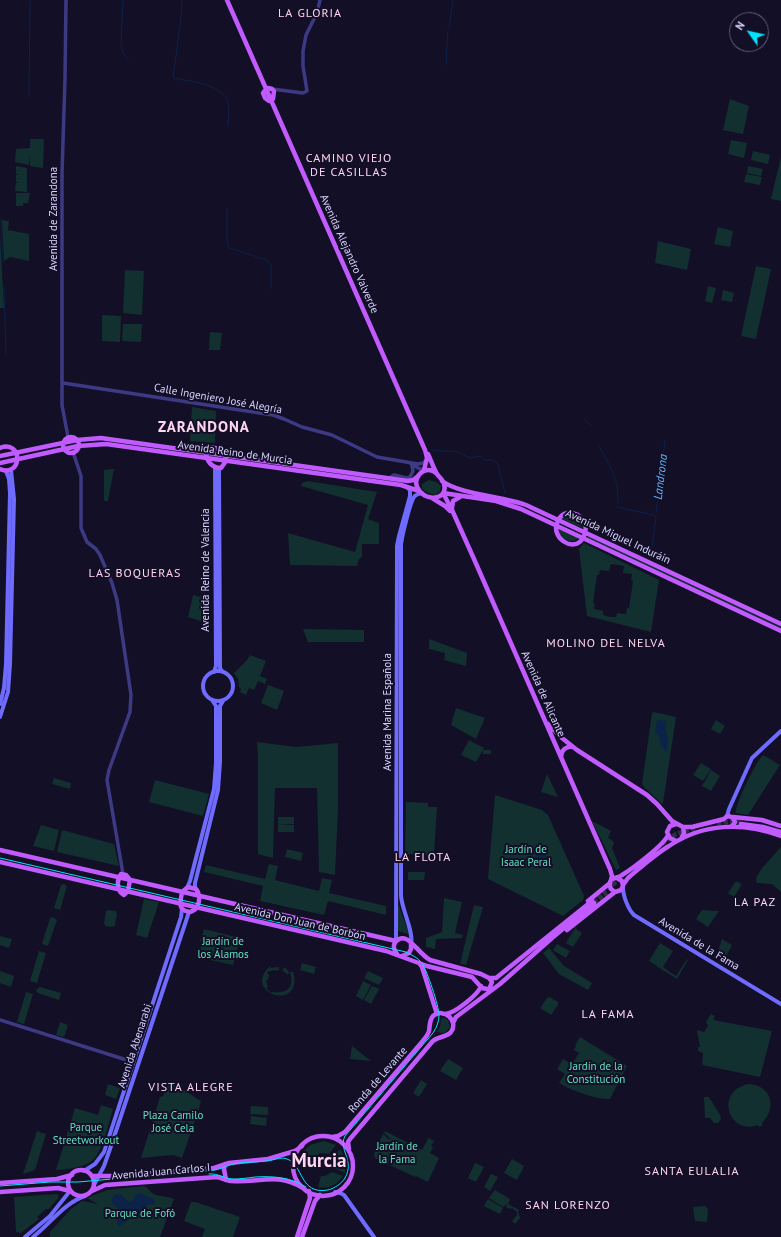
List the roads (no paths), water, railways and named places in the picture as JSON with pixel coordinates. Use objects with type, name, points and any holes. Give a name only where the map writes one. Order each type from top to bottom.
[{"type":"main road","name":"Avenida Alejandro Valverde","points":[[227,0],[425,450]]},
{"type":"main road","points":[[266,89],[273,92],[271,101]]},
{"type":"main road","points":[[68,437],[73,437],[77,440],[77,450],[73,452],[66,451],[63,443],[68,437]]},
{"type":"main road","name":"Avenida Reino de Murcia","points":[[0,456],[77,440],[96,438],[114,439],[411,481],[417,477]]},
{"type":"main road","name":"Avenida Reino de Murcia","points":[[0,462],[64,448],[96,444],[112,445],[407,487],[421,492]]},
{"type":"main road","points":[[0,469],[6,471],[11,470],[17,463],[18,459],[16,453],[9,447],[1,448]]},
{"type":"main road","points":[[425,450],[444,485],[442,494],[432,498],[421,492],[416,485],[417,477],[424,470],[427,458],[425,450]]},
{"type":"main road","points":[[206,452],[206,458],[217,468],[226,461],[225,455]]},
{"type":"main road","name":"Avenida Reino de Valencia","points":[[217,468],[220,666],[222,671]]},
{"type":"main road","name":"Avenida Reino de Valencia","points":[[214,672],[216,666],[217,468]]},
{"type":"main road","points":[[0,717],[8,692],[10,664],[14,499],[11,470]]},
{"type":"main road","points":[[424,470],[432,471],[438,474]]},
{"type":"main road","points":[[0,704],[4,688],[6,660],[10,493],[9,479],[6,471]]},
{"type":"main road","name":"Avenida Miguel Induráin","points":[[442,481],[465,490],[521,503],[781,624]]},
{"type":"main road","name":"Avenida Marina Española","points":[[396,941],[397,546],[410,496],[410,490],[407,487]]},
{"type":"main road","name":"Avenida Marina Española","points":[[411,944],[411,936],[401,904],[401,542],[413,498],[421,492]]},
{"type":"main road","name":"Avenida Miguel Induráin","points":[[442,494],[496,501],[512,505],[781,630]]},
{"type":"main road","name":"Avenida de Alicante","points":[[442,494],[453,513],[543,718],[561,750]]},
{"type":"main road","points":[[453,513],[451,505],[453,501],[462,496]]},
{"type":"main road","name":"Avenida de Alicante","points":[[432,498],[453,513]]},
{"type":"main road","points":[[565,513],[576,514],[580,517],[585,523],[586,532],[580,542],[576,544],[567,543],[560,538],[555,528],[558,519],[565,513]]},
{"type":"main road","points":[[222,671],[214,672],[206,678],[203,686],[206,695],[216,706],[216,769],[213,795],[206,823],[206,827],[204,838],[203,843],[199,864],[194,885],[199,896],[197,907],[189,912],[182,909],[180,903],[182,892],[190,881],[203,843],[218,790],[220,762],[220,706],[230,695],[234,686],[230,677],[222,671]]},
{"type":"main road","points":[[212,700],[223,701]]},
{"type":"main road","points":[[543,718],[573,747],[647,795],[658,804],[676,824],[683,827],[692,827],[729,817],[762,820],[781,826]]},
{"type":"main road","points":[[728,827],[724,824],[729,817],[729,810],[752,758],[781,731]]},
{"type":"main road","points":[[573,747],[568,747],[561,750],[561,758],[610,869],[612,876],[610,888],[615,892]]},
{"type":"main road","points":[[728,827],[734,823],[729,817]]},
{"type":"main road","points":[[781,829],[761,823],[742,822],[781,832]]},
{"type":"main road","points":[[524,955],[610,882],[624,874],[664,843],[668,836],[667,831],[669,827],[676,824]]},
{"type":"main road","points":[[679,840],[684,833],[683,827]]},
{"type":"main road","points":[[528,959],[615,892],[620,891],[628,878],[664,849],[679,840],[700,831],[728,827],[759,829],[781,836]]},
{"type":"main road","points":[[668,836],[671,839],[679,840]]},
{"type":"main road","name":"Avenida Don Juan de Borbón","points":[[0,850],[121,876],[130,880],[396,941]]},
{"type":"main road","name":"Avenida Don Juan de Borbón","points":[[0,862],[119,889],[120,893],[124,895],[128,891],[342,940],[399,955],[426,966],[473,977],[480,985]]},
{"type":"main road","points":[[119,889],[121,876]]},
{"type":"main road","points":[[617,878],[622,880],[623,886]]},
{"type":"main road","points":[[128,891],[130,880]]},
{"type":"main road","name":"Avenida de la Fama","points":[[623,886],[624,895],[630,911],[634,914],[781,1004]]},
{"type":"main road","points":[[186,888],[195,889]]},
{"type":"main road","points":[[593,902],[489,992],[456,1017],[450,1033],[441,1037],[433,1033],[430,1027],[431,1019],[437,1014],[449,1014],[456,1010],[477,992],[481,979],[494,978],[524,955],[593,902]]},
{"type":"main road","name":"Avenida Abenarabi","points":[[84,1171],[95,1164],[102,1155],[181,917],[182,909]]},
{"type":"main road","name":"Avenida Abenarabi","points":[[94,1186],[104,1166],[189,912]]},
{"type":"main road","points":[[411,944],[409,953],[404,956],[399,955],[394,949],[396,941],[400,938],[405,938],[430,960],[488,978],[492,982],[489,988]]},
{"type":"main road","points":[[416,961],[422,967],[437,1014]]},
{"type":"main road","points":[[475,973],[494,975],[501,973]]},
{"type":"main road","points":[[470,1006],[489,988],[510,974]]},
{"type":"main road","points":[[480,985],[484,989],[489,988]]},
{"type":"main road","points":[[445,1014],[450,1017],[453,1023]]},
{"type":"main road","name":"Ronda de Levante","points":[[332,1137],[338,1136],[345,1132],[426,1037],[430,1027]]},
{"type":"main road","name":"Ronda de Levante","points":[[349,1149],[348,1142],[350,1138],[432,1042],[441,1037]]},
{"type":"main road","points":[[324,1136],[332,1137],[342,1142],[349,1149],[353,1162],[352,1174],[346,1184],[335,1192],[328,1195],[320,1195],[303,1188],[296,1178],[293,1167],[295,1155],[302,1146],[315,1138],[324,1136]]},
{"type":"main road","name":"Avenida Juan Carlos I","points":[[92,1176],[113,1176],[207,1169],[225,1164],[268,1158],[295,1151],[302,1146]]},
{"type":"main road","points":[[225,1164],[224,1169],[226,1180]]},
{"type":"main road","points":[[104,1166],[106,1172],[113,1176]]},
{"type":"main road","points":[[0,1183],[57,1178],[72,1175],[78,1171],[84,1171],[92,1176],[94,1186],[92,1191],[68,1205],[33,1237]]},
{"type":"main road","points":[[25,1237],[50,1216],[70,1191],[69,1184],[72,1175]]},
{"type":"main road","name":"Avenida Juan Carlos I","points":[[92,1191],[105,1186],[176,1179],[217,1177],[233,1181],[278,1179],[293,1182],[303,1188]]},
{"type":"main road","points":[[0,1192],[58,1188],[70,1191],[77,1195],[85,1196]]},
{"type":"main road","points":[[297,1237],[310,1199],[309,1191]]},
{"type":"main road","points":[[335,1192],[344,1195],[374,1237]]},
{"type":"main road","points":[[302,1237],[315,1201],[320,1195]]},
{"type":"street","name":"Avenida de Zarandona","points":[[66,0],[62,181],[62,405],[68,437]]},
{"type":"street","points":[[273,92],[278,90],[303,93],[307,90],[303,66],[303,51],[306,35],[317,13],[320,0]]},
{"type":"street","name":"Calle Ingeniero José Alegría","points":[[63,383],[273,415],[302,427],[332,435],[377,457],[411,464]]},
{"type":"street","points":[[73,452],[80,476],[81,528],[87,542],[96,549],[100,555],[112,583],[117,600],[131,694],[124,729],[109,770],[107,780],[121,876]]},
{"type":"street","points":[[411,464],[421,464],[427,458]]},
{"type":"street","points":[[411,464],[424,470]]},
{"type":"street","points":[[411,464],[417,477]]},
{"type":"street","points":[[389,478],[394,475],[407,478],[410,477],[413,471],[411,464]]},
{"type":"street","points":[[0,1020],[133,1062]]},
{"type":"water","points":[[657,720],[667,721],[666,730],[668,742],[666,752],[660,744],[660,739],[657,733],[655,734]]},
{"type":"water","points":[[543,853],[546,854],[546,864],[539,865],[536,864],[535,857],[536,854]]},
{"type":"water","points":[[139,1193],[154,1199],[155,1203],[153,1205],[149,1204],[142,1211],[118,1226],[117,1222],[122,1212],[113,1204],[112,1197],[116,1194],[121,1195],[129,1202]]},
{"type":"waterway","points":[[29,97],[30,0]]},
{"type":"waterway","points":[[123,0],[121,46],[128,60]]},
{"type":"waterway","points":[[182,0],[173,78],[203,84],[218,90],[224,95],[227,100],[229,113],[228,126]]},
{"type":"waterway","points":[[449,28],[453,0]]},
{"type":"waterway","points":[[446,64],[448,31]]},
{"type":"waterway","points":[[227,209],[227,242],[229,248],[267,260],[271,265],[271,288]]},
{"type":"waterway","points":[[1,219],[3,262]]},
{"type":"waterway","points":[[4,287],[6,355]]},
{"type":"waterway","name":"Landrona","points":[[584,419],[592,426]]},
{"type":"waterway","name":"Landrona","points":[[656,513],[665,440]]},
{"type":"waterway","name":"Landrona","points":[[598,444],[613,472],[617,487],[618,504]]},
{"type":"waterway","points":[[431,450],[458,452],[470,458],[480,456],[485,460],[493,460],[498,464],[505,493]]},
{"type":"waterway","name":"Landrona","points":[[617,507],[654,515],[656,517],[652,547]]},
{"type":"tunnel","points":[[717,823],[742,821]]},
{"type":"tunnel","points":[[662,844],[676,834],[695,828]]},
{"type":"tunnel","points":[[592,901],[621,878]]},
{"type":"tunnel","points":[[594,903],[607,893]]},
{"type":"tram line","points":[[0,858],[406,952],[417,958],[422,963],[427,973],[439,1015],[438,1024],[433,1033],[345,1136],[343,1146],[348,1160],[348,1172],[342,1182],[338,1186],[331,1189],[319,1190],[312,1188],[303,1179],[292,1162],[283,1158],[267,1161],[245,1162],[215,1170],[78,1182],[50,1182],[0,1186]]},
{"type":"tram line","points":[[209,1174],[215,1174],[233,1179],[275,1177],[288,1179],[306,1187]]},
{"type":"district","name":"LA GLORIA","points":[[310,14]]},
{"type":"district","name":"CAMINO VIEJO DE CASILLAS","points":[[349,166]]},
{"type":"district","name":"ZARANDONA","points":[[204,428]]},
{"type":"district","name":"LAS BOQUERAS","points":[[135,574]]},
{"type":"district","name":"MOLINO DEL NELVA","points":[[606,644]]},
{"type":"district","name":"LA FLOTA","points":[[423,858]]},
{"type":"district","name":"LA PAZ","points":[[755,903]]},
{"type":"district","name":"LA FAMA","points":[[608,1015]]},
{"type":"district","name":"VISTA ALEGRE","points":[[191,1088]]},
{"type":"district","name":"Murcia","points":[[319,1162]]},
{"type":"district","name":"SANTA EULALIA","points":[[692,1172]]},
{"type":"district","name":"SAN LORENZO","points":[[568,1206]]},
{"type":"park label","name":"Jardín de Isaac Peral","points":[[526,856]]},
{"type":"park label","name":"Jardín de los Álamos","points":[[223,948]]},
{"type":"park label","name":"Jardín de la Constitución","points":[[596,1073]]},
{"type":"park label","name":"Plaza Camilo José Cela","points":[[173,1122]]},
{"type":"park label","name":"Parque Streetworkout","points":[[86,1134]]},
{"type":"park label","name":"Jardín de la Fama","points":[[397,1153]]},
{"type":"park label","name":"Parque de Fofó","points":[[140,1214]]}]
